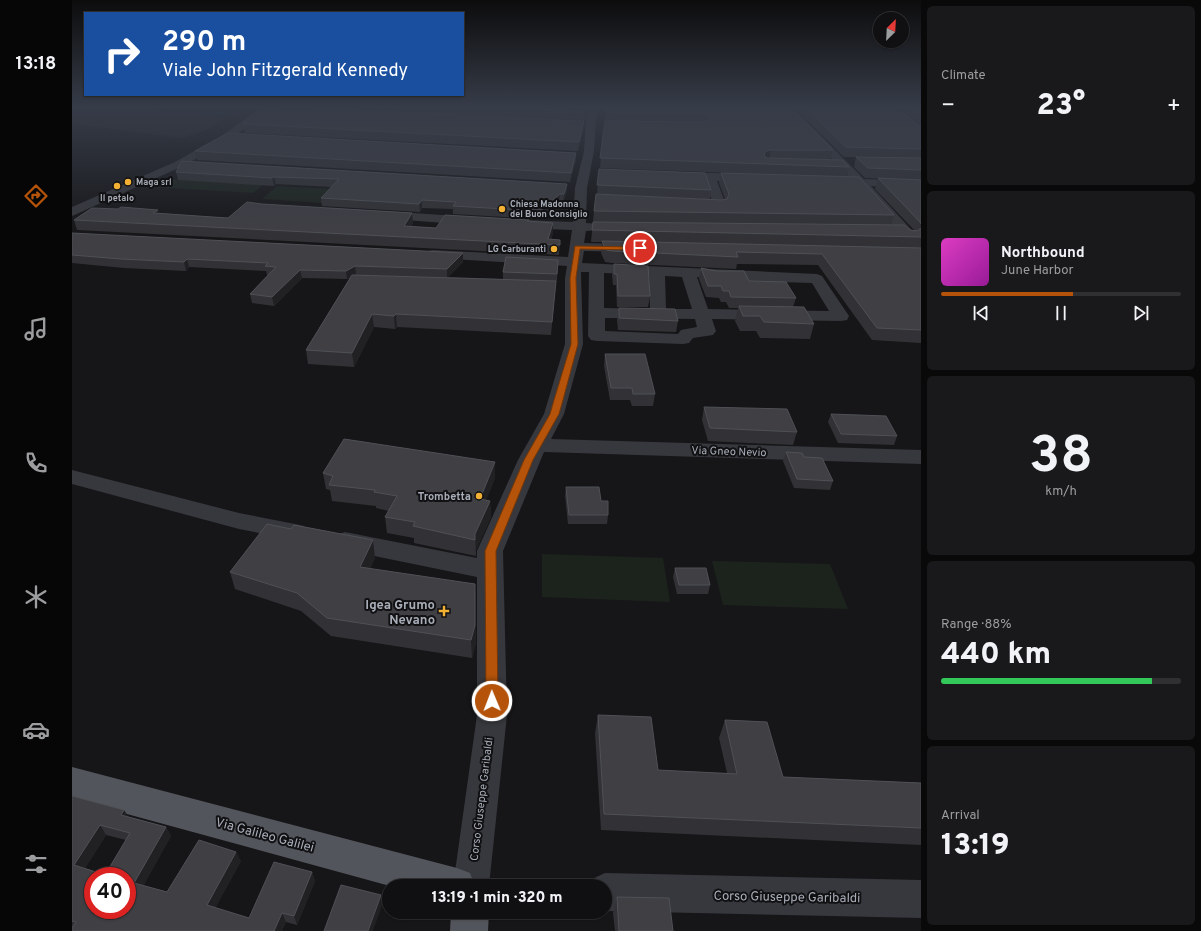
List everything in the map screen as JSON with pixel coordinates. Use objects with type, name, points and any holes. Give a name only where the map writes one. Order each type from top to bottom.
[{"type":"main road","name":"Via Galileo Galilei","points":[[72,783],[431,879]]},
{"type":"main road","points":[[469,931],[470,919]]},
{"type":"street","points":[[72,212],[179,164],[203,150]]},
{"type":"street","name":"Corso Giuseppe Garibaldi","points":[[472,879],[492,715],[490,551],[528,460],[554,414],[574,344],[573,263],[587,150]]},
{"type":"street","points":[[834,150],[846,162],[860,182],[921,248]]},
{"type":"street","points":[[828,165],[846,162]]},
{"type":"street","points":[[179,164],[198,165]]},
{"type":"street","points":[[663,175],[764,179]]},
{"type":"street","points":[[681,203],[720,204],[710,177]]},
{"type":"street","points":[[826,181],[921,185]]},
{"type":"street","points":[[374,215],[484,222]]},
{"type":"street","points":[[508,223],[573,263],[647,249]]},
{"type":"street","points":[[573,263],[604,227]]},
{"type":"street","points":[[889,230],[905,230]]},
{"type":"street","points":[[416,253],[573,263],[597,268],[817,279],[841,316],[596,313]]},
{"type":"street","points":[[905,254],[921,254]]},
{"type":"street","points":[[597,268],[596,313],[598,336],[683,339],[687,334],[707,331],[688,272]]},
{"type":"street","points":[[657,271],[658,314]]},
{"type":"street","name":"Via Gneo Nevio","points":[[537,445],[921,457]]},
{"type":"street","points":[[72,477],[239,520],[491,570]]},
{"type":"street","name":"Corso Giuseppe Garibaldi","points":[[612,892],[921,899]]},
{"type":"shaded area","points":[[165,179],[263,185],[253,193],[152,187]]},
{"type":"shaded area","points":[[277,186],[335,189],[322,203],[262,199]]},
{"type":"shaded area","points":[[542,554],[663,558],[670,602],[542,597]]},
{"type":"shaded area","points":[[712,561],[830,564],[848,609],[723,605]]},
{"type":"building","points":[[532,150],[576,153],[571,173],[195,151]]},
{"type":"building","points":[[601,150],[769,150],[766,151],[764,155],[767,158],[842,160],[849,167],[600,158]]},
{"type":"building","points":[[856,157],[921,158],[921,170],[868,168]]},
{"type":"building","points":[[182,161],[567,184],[564,194],[560,194],[540,211],[453,206],[456,202],[422,200],[419,204],[321,198],[339,179],[272,178],[176,172]]},
{"type":"building","points":[[599,169],[705,173],[711,190],[597,185]]},
{"type":"building","points":[[721,173],[859,177],[894,215],[594,211],[596,194],[727,199],[729,194]]},
{"type":"building","points":[[878,178],[921,180],[921,224],[920,222]]},
{"type":"building","points":[[247,202],[412,213],[404,226],[436,228],[445,215],[529,220],[527,221],[553,223],[548,239],[560,240],[560,245],[74,220],[92,208],[118,209],[121,207],[158,210],[153,213],[228,218]]},
{"type":"building","points":[[593,222],[904,225],[910,230],[917,231],[921,228],[921,237],[592,230]]},
{"type":"building","points":[[72,233],[463,253],[447,269],[355,266],[346,271],[300,270],[272,297],[250,294],[276,267],[265,266],[268,263],[187,259],[184,262],[72,255]]},
{"type":"building","points":[[602,241],[921,248],[921,330],[877,328],[822,254],[736,252],[738,257],[613,251],[606,250]]},
{"type":"building","points":[[506,257],[558,260],[557,274],[503,272]]},
{"type":"building","points":[[614,264],[648,266],[650,296],[618,296],[617,274],[614,274]]},
{"type":"building","points":[[701,268],[716,271],[744,271],[749,281],[786,282],[796,298],[731,297],[729,291],[723,291],[721,286],[708,286]]},
{"type":"building","points":[[352,275],[556,281],[552,322],[372,314],[352,353],[306,350]]},
{"type":"building","points":[[739,306],[804,307],[814,324],[764,322],[760,316],[743,316]]},
{"type":"building","points":[[619,308],[675,309],[678,321],[619,318]]},
{"type":"building","points":[[605,354],[645,354],[655,394],[633,394],[632,388],[611,388]]},
{"type":"building","points":[[704,407],[787,409],[797,432],[710,428]]},
{"type":"building","points":[[831,414],[886,416],[897,436],[841,434]]},
{"type":"building","points":[[344,439],[495,462],[480,499],[490,501],[475,534],[475,540],[413,526],[415,522],[385,517],[397,496],[374,492],[375,490],[329,485],[333,476],[323,473]]},
{"type":"building","points":[[786,452],[802,453],[804,457],[822,458],[833,481],[797,479]]},
{"type":"building","points":[[566,487],[599,487],[601,501],[608,501],[608,515],[569,515]]},
{"type":"building","points":[[267,524],[291,529],[294,525],[373,540],[360,567],[475,584],[475,625],[471,640],[327,618],[297,593],[230,572]]},
{"type":"building","points":[[675,568],[706,568],[710,585],[679,585]]},
{"type":"building","points":[[598,715],[651,717],[658,770],[737,774],[725,720],[767,722],[783,777],[921,783],[921,828],[604,814]]},
{"type":"building","points":[[72,796],[124,810],[121,815],[166,827],[136,880],[136,867],[110,867],[130,833],[100,825],[74,865],[84,868],[84,919],[136,919],[136,884],[167,892],[199,840],[236,852],[207,905],[249,918],[274,862],[312,872],[294,916],[282,913],[274,931],[72,931],[72,928],[76,922],[72,921]]},
{"type":"building","points":[[341,885],[381,895],[368,931],[324,931]]},
{"type":"building","points":[[617,897],[669,898],[673,931],[619,931]]},
{"type":"place","name":"Maga srl","points":[[128,182]]},
{"type":"place","name":"Il petalo","points":[[117,186]]},
{"type":"place","name":"Chiesa Madonna del Buon Consiglio","points":[[502,209]]},
{"type":"place","name":"LG Carburanti","points":[[554,249]]},
{"type":"place","name":"Trombetta","points":[[479,496]]},
{"type":"place","name":"Igea Grumo Nevano","points":[[444,611]]},
{"type":"route","points":[[492,701],[490,551],[528,460],[554,414],[574,344],[573,278],[577,247],[640,248]]}]
